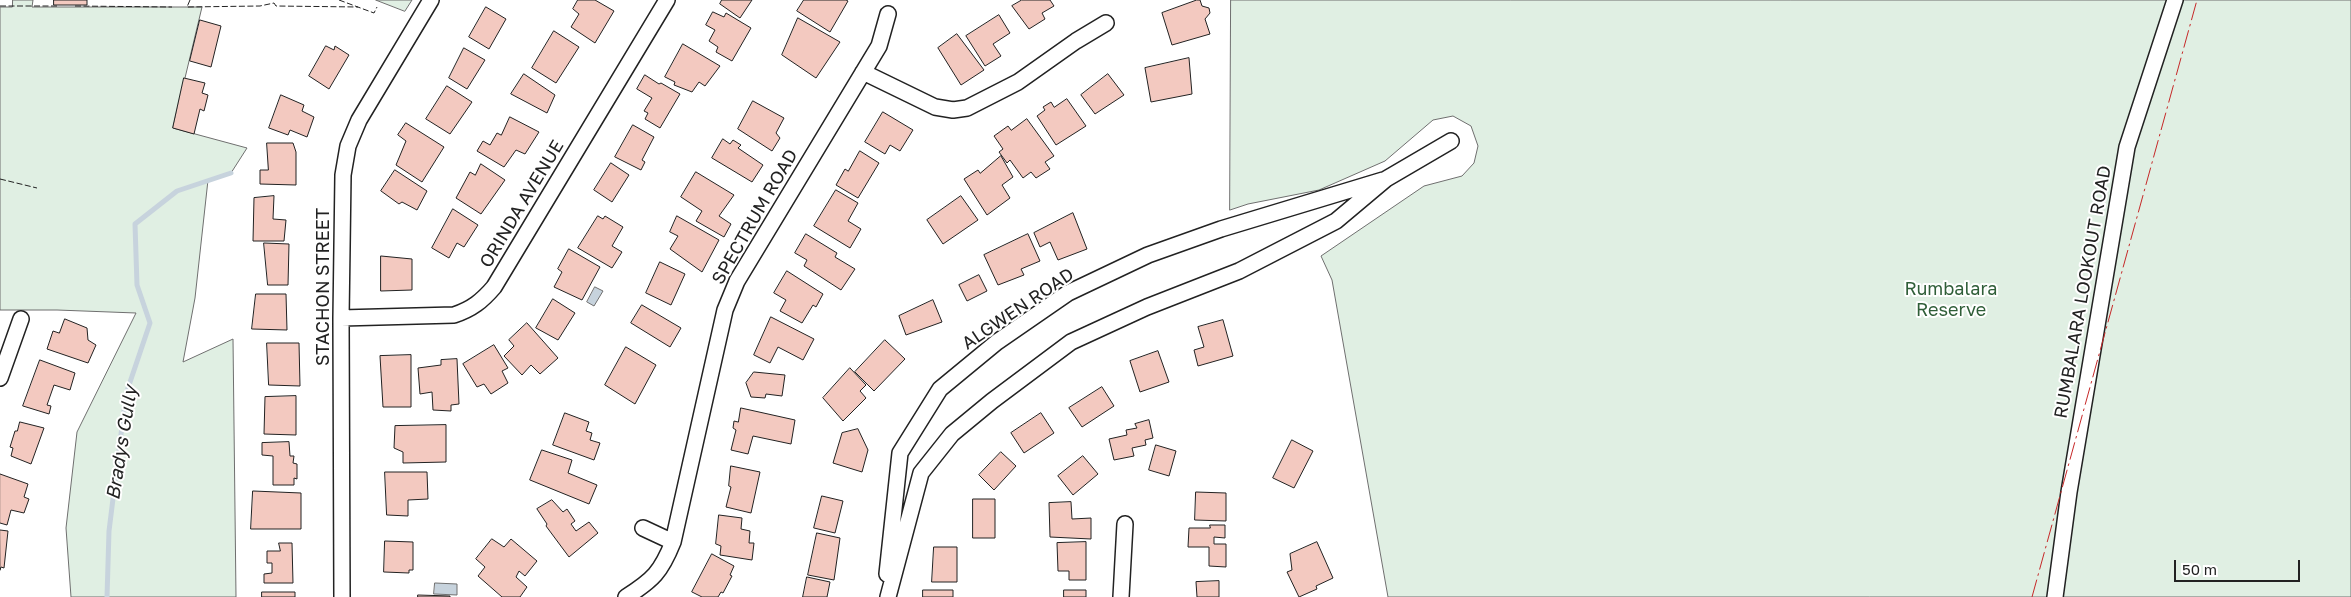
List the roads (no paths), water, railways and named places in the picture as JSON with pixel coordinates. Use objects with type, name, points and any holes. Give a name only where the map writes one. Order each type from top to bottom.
[{"type":"street","name":"STACHON STREET","points":[[342,597],[341,318],[343,175],[348,146],[359,120],[431,0]]},
{"type":"street","name":"ORINDA AVENUE","points":[[341,318],[454,315],[469,310],[482,301],[494,287],[667,0]]},
{"type":"street","name":"RUMBALARA LOOKOUT ROAD","points":[[2055,597],[2069,492],[2127,148],[2175,0]]},
{"type":"street","name":"SPECTRUM ROAD","points":[[626,597],[650,580],[662,568],[673,542],[725,310],[737,281],[879,46],[888,14]]},
{"type":"street","points":[[863,72],[935,107],[953,110],[967,108],[1018,82],[1076,41],[1106,23]]},
{"type":"street","name":"ALGWEN ROAD","points":[[887,597],[921,473],[952,434],[1071,342],[1148,307],[1238,271],[1336,221],[1386,179],[1450,142]]},
{"type":"street","name":"ALGWEN ROAD","points":[[887,597],[900,454],[940,389],[982,354],[1068,294],[1148,255],[1221,229],[1386,179]]},
{"type":"street","points":[[0,378],[21,319]]},
{"type":"street","points":[[1121,597],[1125,524]]},
{"type":"street","points":[[643,528],[673,542]]},
{"type":"waterway","name":"Bradys Gully","points":[[107,597],[109,531],[126,394],[150,323],[137,285],[135,224],[177,191],[231,173]]},
{"type":"park label","name":"Rumbalara Reserve","points":[[1951,299]]}]
